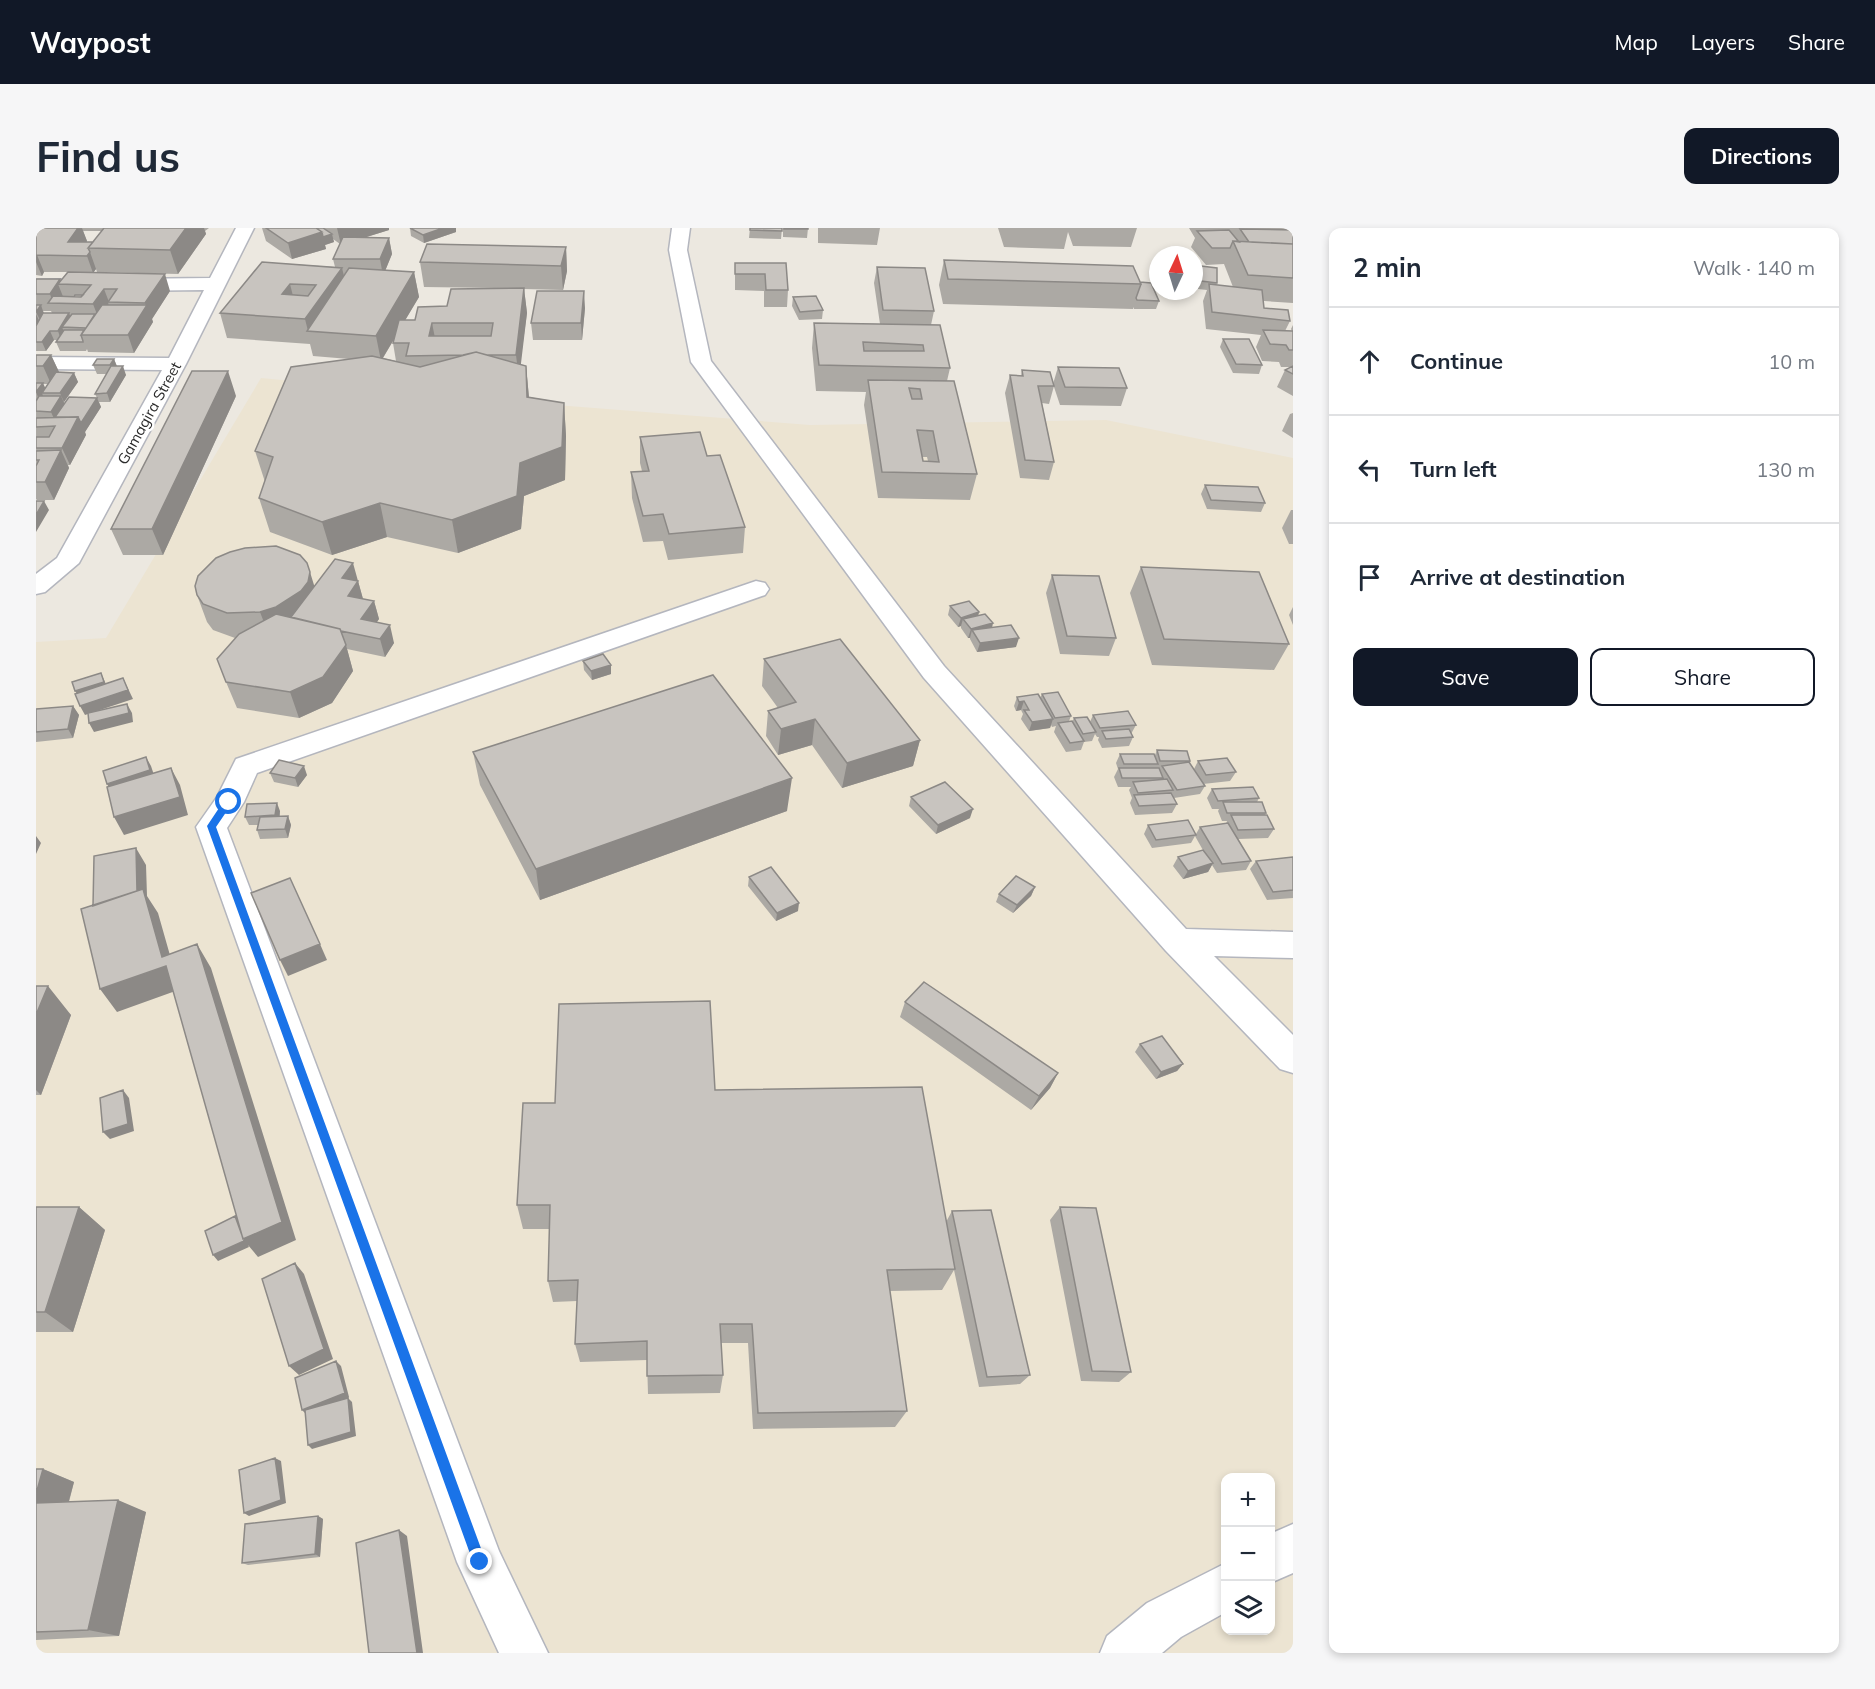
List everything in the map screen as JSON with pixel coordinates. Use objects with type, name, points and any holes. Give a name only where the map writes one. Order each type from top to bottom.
[{"type":"street","name":"Gamagira Street","points":[[36,586],[67,562],[176,364],[245,228]]},
{"type":"street","points":[[681,228],[678,250],[701,362],[934,672],[1178,942],[1293,1058]]},
{"type":"street","points":[[36,286],[216,284]]},
{"type":"street","points":[[36,363],[176,364]]},
{"type":"street","points":[[524,1653],[480,1562],[211,826],[229,802],[246,766],[756,589]]},
{"type":"street","points":[[1178,942],[1293,945]]},
{"type":"street","points":[[1275,1557],[1293,1547]]},
{"type":"street","points":[[1124,1653],[1164,1620],[1221,1589]]},
{"type":"shaded area","points":[[261,378],[468,398],[810,425],[1106,420],[1293,458],[1293,1653],[36,1653],[36,642],[106,638]]},
{"type":"building","points":[[36,228],[78,228],[68,242],[93,242],[88,248],[90,252],[87,256],[37,255],[36,257]]},
{"type":"building","points":[[104,228],[186,228],[170,250],[88,248]]},
{"type":"building","points":[[266,228],[316,228],[322,232],[288,243]]},
{"type":"building","points":[[316,228],[323,228],[332,234],[323,237],[322,232]]},
{"type":"building","points":[[410,228],[443,228],[423,235]]},
{"type":"building","points":[[750,228],[782,228],[782,231],[750,230]]},
{"type":"building","points":[[808,228],[808,229],[784,229]]},
{"type":"building","points":[[1240,229],[1293,230],[1293,244],[1249,242]]},
{"type":"building","points":[[1229,230],[1239,242],[1233,241],[1230,248],[1212,248],[1197,231]]},
{"type":"building","points":[[343,237],[389,238],[380,259],[333,259]]},
{"type":"building","points":[[1233,241],[1293,244],[1293,278],[1248,275]]},
{"type":"building","points":[[427,244],[566,247],[561,266],[420,262]]},
{"type":"building","points":[[944,260],[1133,266],[1141,284],[948,279]]},
{"type":"building","points":[[262,262],[342,268],[305,319],[220,313]],"holes":[[[290,284],[316,285],[308,296],[282,294]]]},
{"type":"building","points":[[735,263],[786,263],[788,290],[766,290],[765,274],[735,274]]},
{"type":"building","points":[[1203,266],[1217,268],[1217,283],[1203,281]]},
{"type":"building","points":[[877,267],[925,268],[934,311],[883,310]]},
{"type":"building","points":[[349,268],[414,272],[376,336],[307,331]]},
{"type":"building","points":[[68,272],[165,274],[145,303],[108,302],[117,289],[104,289],[93,304],[48,303],[53,296],[81,297],[91,285],[58,284]]},
{"type":"building","points":[[36,279],[60,279],[50,294],[36,294]]},
{"type":"building","points":[[1140,282],[1149,283],[1149,300],[1159,301],[1137,300]]},
{"type":"building","points":[[1209,284],[1262,290],[1264,308],[1288,310],[1290,321],[1212,312]]},
{"type":"building","points":[[524,288],[516,355],[487,355],[476,352],[463,355],[406,356],[409,343],[393,343],[399,320],[415,320],[418,307],[447,306],[451,289]],"holes":[[[432,323],[493,323],[491,336],[429,336]]]},
{"type":"building","points":[[537,291],[584,291],[581,323],[531,323]]},
{"type":"building","points":[[816,296],[823,310],[800,312],[793,297]]},
{"type":"building","points":[[102,305],[147,305],[128,335],[81,335]]},
{"type":"building","points":[[43,313],[69,313],[58,331],[50,331],[42,342],[36,342],[36,326]]},
{"type":"building","points":[[72,314],[95,314],[86,328],[62,327]]},
{"type":"building","points":[[814,323],[940,325],[950,368],[819,365]],"holes":[[[863,342],[923,345],[924,351],[864,351]]]},
{"type":"building","points":[[64,330],[84,330],[81,335],[83,342],[56,342]]},
{"type":"building","points":[[1263,330],[1293,331],[1293,350],[1289,350],[1286,345],[1270,344]]},
{"type":"building","points":[[1223,339],[1249,339],[1262,365],[1236,364]]},
{"type":"building","points":[[476,352],[526,366],[527,397],[564,403],[562,447],[520,463],[517,496],[452,520],[380,503],[322,522],[259,498],[273,457],[255,451],[291,367],[372,356],[420,367]]},
{"type":"building","points":[[36,355],[51,355],[43,366],[36,366]]},
{"type":"building","points":[[97,359],[114,359],[110,365],[93,365]]},
{"type":"building","points":[[111,366],[123,366],[107,393],[95,394]]},
{"type":"building","points":[[1293,366],[1293,374],[1285,370]]},
{"type":"building","points":[[1058,367],[1119,368],[1127,388],[1065,387]]},
{"type":"building","points":[[1022,370],[1050,372],[1054,386],[1038,386],[1054,462],[1025,460],[1010,375],[1023,376]]},
{"type":"building","points":[[192,371],[228,371],[152,529],[111,529]]},
{"type":"building","points":[[56,372],[74,373],[60,393],[42,393]]},
{"type":"building","points":[[868,380],[954,381],[977,474],[882,472]],"holes":[[[909,388],[920,389],[922,399],[912,399]],[[917,430],[933,431],[939,462],[923,461]]]},
{"type":"building","points":[[36,383],[43,383],[36,392]]},
{"type":"building","points":[[39,396],[61,396],[51,412],[36,411],[36,401]]},
{"type":"building","points":[[69,397],[97,398],[81,423],[78,417],[55,417]]},
{"type":"building","points":[[78,417],[62,448],[36,448],[36,437],[49,437],[55,426],[36,427],[36,418]]},
{"type":"building","points":[[700,432],[707,456],[720,455],[745,527],[669,534],[663,514],[643,516],[631,472],[649,471],[640,437]]},
{"type":"building","points":[[61,450],[45,482],[36,482],[36,466],[39,460],[36,460],[36,451]]},
{"type":"building","points":[[1205,485],[1258,487],[1265,503],[1211,500]]},
{"type":"building","points":[[36,501],[44,501],[36,515]]},
{"type":"building","points":[[276,546],[300,555],[307,563],[310,572],[308,582],[301,591],[276,607],[260,612],[227,613],[203,604],[197,595],[195,586],[198,576],[216,558],[245,548]]},
{"type":"building","points":[[335,559],[353,563],[342,578],[358,581],[348,596],[374,601],[361,619],[390,625],[380,639],[291,617]]},
{"type":"building","points":[[1141,567],[1259,572],[1289,644],[1164,639]]},
{"type":"building","points":[[1052,575],[1099,576],[1116,638],[1067,636]]},
{"type":"building","points":[[969,601],[979,612],[961,618],[950,606]]},
{"type":"building","points":[[276,614],[340,629],[346,645],[323,677],[290,692],[226,682],[217,659],[239,634]]},
{"type":"building","points":[[985,614],[993,623],[971,629],[963,619]]},
{"type":"building","points":[[1011,625],[1019,638],[980,643],[972,630]]},
{"type":"building","points":[[840,639],[920,740],[847,763],[815,719],[781,729],[768,711],[796,702],[764,659]]},
{"type":"building","points":[[603,654],[611,665],[591,671],[583,661]]},
{"type":"building","points":[[101,673],[104,682],[75,691],[72,682]]},
{"type":"building","points":[[713,675],[792,778],[536,869],[473,752]]},
{"type":"building","points":[[123,678],[128,690],[80,706],[75,694]]},
{"type":"building","points":[[1058,692],[1071,716],[1055,718],[1042,694]]},
{"type":"building","points":[[1038,694],[1053,719],[1032,722],[1024,710],[1029,710],[1024,701],[1019,702],[1017,697]]},
{"type":"building","points":[[127,704],[129,713],[89,723],[88,713]]},
{"type":"building","points":[[73,706],[68,729],[36,732],[36,709]]},
{"type":"building","points":[[1128,711],[1136,725],[1100,728],[1093,715]]},
{"type":"building","points":[[1087,717],[1096,732],[1083,734],[1074,718]]},
{"type":"building","points":[[1072,721],[1084,741],[1070,743],[1058,723]]},
{"type":"building","points":[[1129,729],[1133,737],[1106,739],[1102,731]]},
{"type":"building","points":[[1157,750],[1187,751],[1190,761],[1160,761]]},
{"type":"building","points":[[1120,754],[1154,754],[1158,764],[1124,764]]},
{"type":"building","points":[[146,757],[150,770],[107,784],[103,771]]},
{"type":"building","points":[[1227,758],[1236,772],[1206,775],[1198,761]]},
{"type":"building","points":[[279,760],[304,766],[295,778],[270,773]]},
{"type":"building","points":[[1189,762],[1205,786],[1177,790],[1162,766]]},
{"type":"building","points":[[171,768],[180,797],[114,817],[107,787]]},
{"type":"building","points":[[1119,768],[1159,768],[1163,778],[1122,778]]},
{"type":"building","points":[[1167,779],[1173,790],[1138,793],[1133,782]]},
{"type":"building","points":[[945,782],[973,809],[938,825],[911,797]]},
{"type":"building","points":[[1253,787],[1259,798],[1218,801],[1212,789]]},
{"type":"building","points":[[1171,793],[1177,804],[1139,806],[1134,795]]},
{"type":"building","points":[[1223,802],[1262,802],[1266,813],[1227,813]]},
{"type":"building","points":[[277,803],[275,815],[245,817],[247,804]]},
{"type":"building","points":[[1231,815],[1267,815],[1274,829],[1238,830]]},
{"type":"building","points":[[288,816],[285,829],[257,830],[260,817]]},
{"type":"building","points":[[1188,820],[1196,835],[1156,840],[1148,825]]},
{"type":"building","points":[[1228,823],[1251,861],[1222,864],[1200,827]]},
{"type":"building","points":[[136,848],[137,891],[93,906],[94,856]]},
{"type":"building","points":[[1203,850],[1213,863],[1188,871],[1178,857]]},
{"type":"building","points":[[1293,857],[1293,890],[1273,892],[1256,861]]},
{"type":"building","points":[[771,867],[799,903],[777,913],[749,877]]},
{"type":"building","points":[[1016,876],[1035,887],[1017,905],[999,894]]},
{"type":"building","points":[[290,878],[320,944],[280,960],[251,893]]},
{"type":"building","points":[[143,889],[162,957],[197,944],[282,1222],[243,1239],[166,966],[100,989],[81,909]]},
{"type":"building","points":[[924,982],[1058,1073],[1039,1096],[905,1002]]},
{"type":"building","points":[[36,986],[48,986],[36,1015]]},
{"type":"building","points":[[710,1001],[715,1090],[922,1087],[955,1269],[887,1270],[907,1411],[758,1413],[752,1324],[720,1324],[723,1375],[647,1376],[647,1341],[575,1344],[578,1280],[548,1281],[550,1205],[517,1205],[523,1103],[555,1103],[559,1004]]},
{"type":"building","points":[[1162,1036],[1183,1064],[1161,1072],[1140,1044]]},
{"type":"building","points":[[123,1090],[128,1124],[103,1132],[100,1098]]},
{"type":"building","points":[[36,1207],[79,1207],[45,1312],[36,1312]]},
{"type":"building","points":[[1060,1207],[1096,1208],[1131,1372],[1092,1371]]},
{"type":"building","points":[[991,1210],[1030,1375],[987,1377],[952,1211]]},
{"type":"building","points":[[235,1216],[244,1241],[213,1255],[205,1231]]},
{"type":"building","points":[[295,1263],[324,1349],[289,1366],[262,1279]]},
{"type":"building","points":[[336,1361],[345,1393],[302,1410],[295,1378]]},
{"type":"building","points":[[348,1398],[351,1432],[308,1445],[305,1410]]},
{"type":"building","points":[[275,1458],[281,1500],[244,1513],[239,1470]]},
{"type":"building","points":[[36,1469],[43,1469],[36,1494]]},
{"type":"building","points":[[118,1500],[88,1630],[36,1632],[36,1503]]},
{"type":"building","points":[[318,1516],[315,1554],[242,1563],[245,1524]]},
{"type":"building","points":[[399,1530],[417,1653],[369,1653],[356,1543]]},
{"type":"route","points":[[229,802],[211,826],[480,1562]]}]
